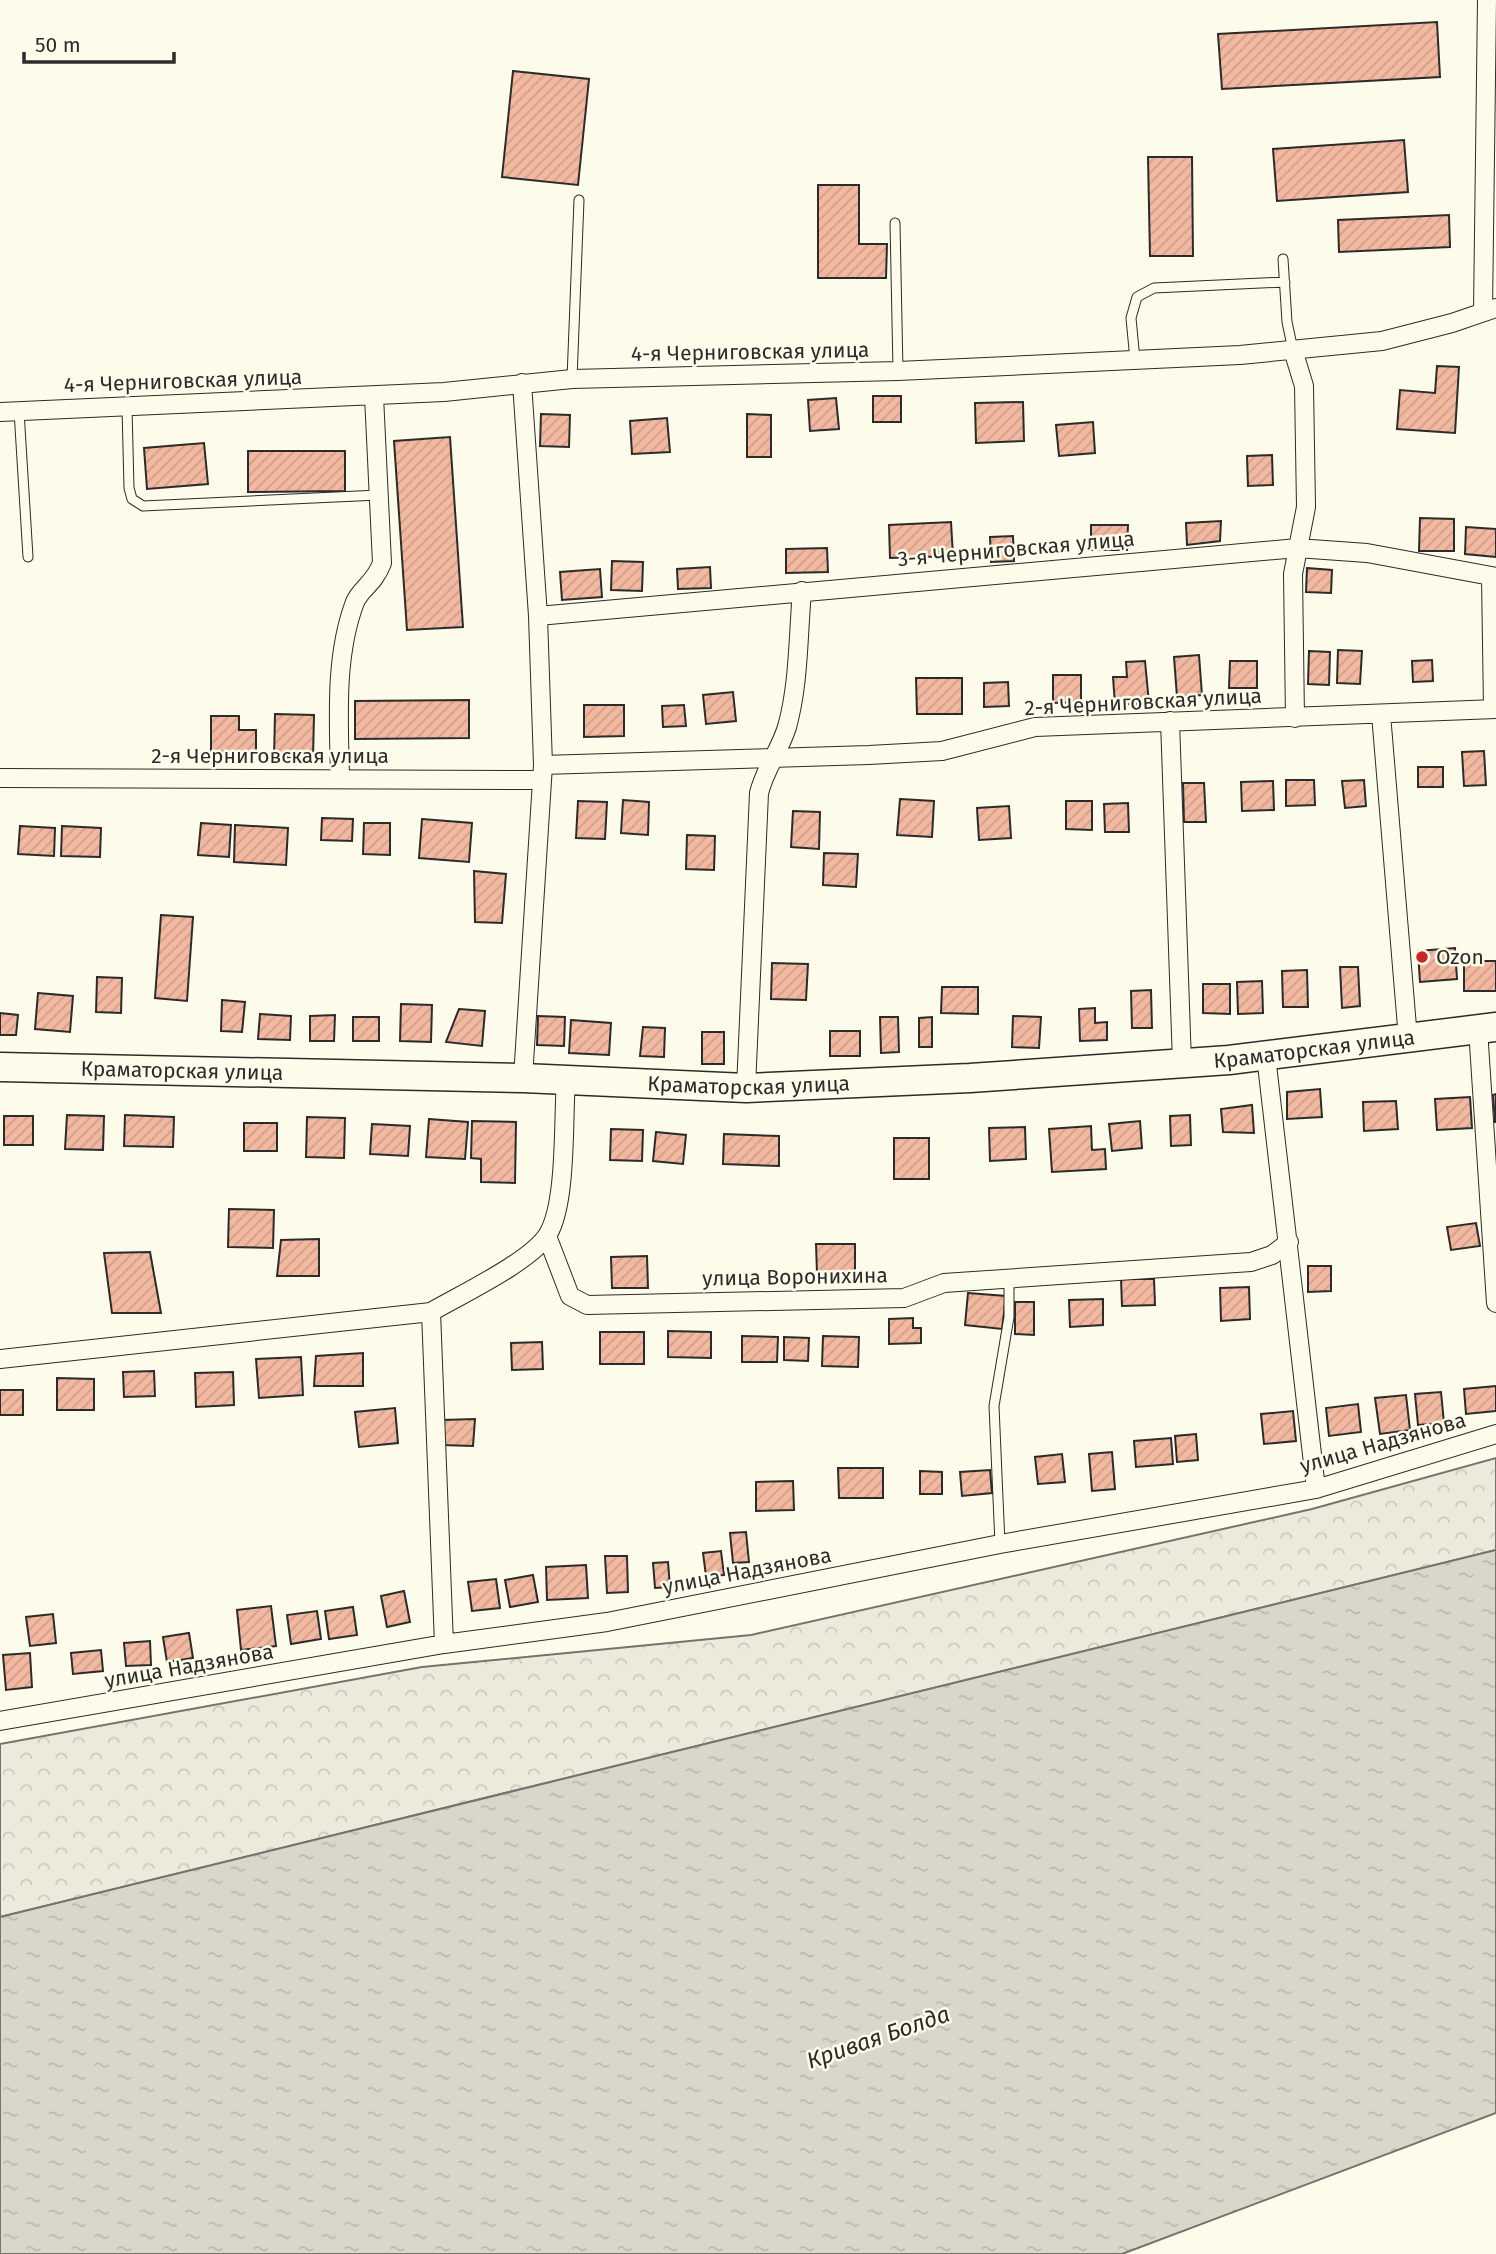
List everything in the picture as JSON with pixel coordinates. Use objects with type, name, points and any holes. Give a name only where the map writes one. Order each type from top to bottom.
[{"type":"main road","name":"Краматорская улица","points":[[0,1067],[523,1077],[746,1088],[970,1078],[1182,1063],[1408,1040],[1487,1028]]},
{"type":"street","points":[[1487,0],[1490,310]]},
{"type":"street","name":"4-я Черниговская улица","points":[[0,412],[374,396],[572,379],[898,371],[1293,350],[1382,341],[1490,310]]},
{"type":"street","points":[[1293,350],[1301,367],[1306,508],[1293,574],[1295,718]]},
{"type":"street","points":[[522,383],[538,616],[542,773],[523,1077]]},
{"type":"street","points":[[340,779],[342,668],[356,599],[376,580],[382,563],[374,396]]},
{"type":"street","name":"3-я Черниговская улица","points":[[538,616],[1297,548],[1367,553],[1494,577]]},
{"type":"street","points":[[1494,577],[1495,709]]},
{"type":"street","points":[[746,1088],[759,793],[764,773],[786,730],[793,701],[802,591]]},
{"type":"street","name":"2-я Черниговская улица","points":[[0,778],[340,779],[542,773],[773,756],[942,751],[1035,727],[1495,709]]},
{"type":"street","points":[[1381,714],[1408,1040]]},
{"type":"street","points":[[1170,721],[1182,1063]]},
{"type":"street","points":[[1487,1028],[1496,1303]]},
{"type":"street","points":[[1266,1056],[1316,1489]]},
{"type":"street","points":[[0,1359],[431,1312],[525,1256],[547,1236],[558,1212],[566,1079]]},
{"type":"street","name":"улица Воронихина","points":[[547,1236],[570,1296],[587,1305],[904,1298],[944,1283],[1251,1262],[1272,1255],[1289,1242]]},
{"type":"street","points":[[431,1312],[444,1644]]},
{"type":"street","name":"улица Надзянова","points":[[0,1721],[444,1644],[607,1622],[1000,1544],[1316,1489],[1496,1434]]},
{"type":"lane","points":[[572,379],[579,200]]},
{"type":"lane","points":[[895,223],[898,371]]},
{"type":"lane","points":[[1283,259],[1287,322],[1293,350]]},
{"type":"lane","points":[[1135,360],[1131,318],[1137,297],[1154,288],[1285,282]]},
{"type":"lane","points":[[127,408],[129,488],[132,499],[143,506],[379,495]]},
{"type":"lane","points":[[19,411],[28,557]]},
{"type":"lane","points":[[1000,1544],[995,1406],[1009,1317],[1009,1278]]},
{"type":"green space","points":[[1496,1458],[1496,1550],[0,1917],[0,1744],[422,1667],[751,1635],[1312,1509]]},
{"type":"water","name":"Кривая Болда","points":[[1496,1550],[1496,2113],[1122,2254],[0,2254],[0,1917]]},
{"type":"building","points":[[1437,22],[1440,77],[1222,89],[1218,34]]},
{"type":"building","points":[[513,71],[589,79],[578,185],[502,177]]},
{"type":"building","points":[[1404,140],[1408,192],[1277,201],[1273,149]]},
{"type":"building","points":[[1148,157],[1192,157],[1193,256],[1150,256]]},
{"type":"building","points":[[818,185],[859,185],[859,244],[887,244],[886,278],[818,278]]},
{"type":"building","points":[[1449,215],[1450,247],[1339,252],[1338,220]]},
{"type":"building","points":[[1437,366],[1459,367],[1455,433],[1397,429],[1400,390],[1435,393]]},
{"type":"building","points":[[873,396],[901,396],[901,422],[873,422]]},
{"type":"building","points":[[836,398],[839,429],[810,431],[808,400]]},
{"type":"building","points":[[1023,402],[1024,441],[976,443],[975,403]]},
{"type":"building","points":[[541,414],[570,415],[569,447],[540,446]]},
{"type":"building","points":[[747,414],[771,415],[771,457],[747,457]]},
{"type":"building","points":[[667,418],[670,452],[632,454],[630,421]]},
{"type":"building","points":[[1093,422],[1095,453],[1059,456],[1056,425]]},
{"type":"building","points":[[450,437],[463,627],[407,630],[394,441]]},
{"type":"building","points":[[204,443],[208,484],[147,489],[144,448]]},
{"type":"building","points":[[248,451],[345,451],[345,491],[248,492]]},
{"type":"building","points":[[1272,455],[1273,485],[1248,486],[1247,456]]},
{"type":"building","points":[[1420,518],[1454,519],[1454,551],[1419,551]]},
{"type":"building","points":[[1221,521],[1220,541],[1187,545],[1186,523]]},
{"type":"building","points":[[951,522],[953,556],[890,558],[889,525]]},
{"type":"building","points":[[1091,525],[1128,525],[1127,550],[1091,550]]},
{"type":"building","points":[[1466,527],[1496,529],[1496,557],[1465,554]]},
{"type":"building","points":[[1013,536],[1014,561],[991,562],[990,537]]},
{"type":"building","points":[[827,548],[828,572],[786,573],[786,549]]},
{"type":"building","points":[[612,561],[643,562],[642,591],[611,590]]},
{"type":"building","points":[[710,567],[711,588],[678,589],[677,569]]},
{"type":"building","points":[[1307,568],[1332,570],[1331,593],[1306,592]]},
{"type":"building","points":[[600,569],[602,597],[562,600],[560,572]]},
{"type":"building","points":[[1338,650],[1362,651],[1360,684],[1337,683]]},
{"type":"building","points":[[1309,651],[1330,652],[1329,685],[1308,684]]},
{"type":"building","points":[[1199,655],[1202,695],[1177,697],[1174,657]]},
{"type":"building","points":[[1432,660],[1433,681],[1413,682],[1412,661]]},
{"type":"building","points":[[1145,661],[1149,703],[1115,705],[1113,677],[1127,677],[1126,662]]},
{"type":"building","points":[[1230,661],[1257,661],[1257,688],[1229,688]]},
{"type":"building","points":[[1053,675],[1081,675],[1081,702],[1053,703]]},
{"type":"building","points":[[916,678],[962,678],[962,714],[917,714]]},
{"type":"building","points":[[1008,682],[1009,706],[984,707],[984,683]]},
{"type":"building","points":[[733,692],[736,721],[706,724],[703,695]]},
{"type":"building","points":[[469,700],[469,738],[355,739],[355,701]]},
{"type":"building","points":[[584,705],[624,705],[624,736],[584,737]]},
{"type":"building","points":[[684,705],[686,726],[663,727],[662,706]]},
{"type":"building","points":[[275,714],[314,715],[313,758],[274,757]]},
{"type":"building","points":[[211,716],[239,716],[239,730],[256,730],[256,751],[211,752]]},
{"type":"building","points":[[1484,751],[1486,785],[1464,786],[1462,752]]},
{"type":"building","points":[[1418,767],[1443,767],[1443,787],[1418,787]]},
{"type":"building","points":[[1286,780],[1314,780],[1315,805],[1286,806]]},
{"type":"building","points":[[1364,780],[1366,806],[1345,808],[1342,781]]},
{"type":"building","points":[[1273,781],[1274,810],[1242,811],[1241,782]]},
{"type":"building","points":[[1183,783],[1204,783],[1206,822],[1184,822]]},
{"type":"building","points":[[900,799],[934,801],[932,837],[897,835]]},
{"type":"building","points":[[623,800],[649,802],[648,835],[621,833]]},
{"type":"building","points":[[578,801],[607,802],[605,839],[576,838]]},
{"type":"building","points":[[1066,801],[1092,801],[1092,830],[1066,829]]},
{"type":"building","points":[[1128,803],[1129,832],[1105,832],[1104,804]]},
{"type":"building","points":[[1009,806],[1011,838],[979,840],[977,808]]},
{"type":"building","points":[[793,811],[820,812],[819,849],[791,847]]},
{"type":"building","points":[[322,818],[353,819],[352,841],[321,840]]},
{"type":"building","points":[[422,819],[472,823],[469,862],[419,858]]},
{"type":"building","points":[[201,823],[231,825],[229,857],[198,855]]},
{"type":"building","points":[[364,823],[390,823],[390,855],[363,854]]},
{"type":"building","points":[[235,825],[288,828],[286,865],[234,862]]},
{"type":"building","points":[[20,826],[55,828],[54,856],[18,854]]},
{"type":"building","points":[[62,826],[101,828],[100,857],[61,856]]},
{"type":"building","points":[[687,835],[715,836],[714,870],[686,869]]},
{"type":"building","points":[[824,853],[858,854],[856,887],[823,885]]},
{"type":"building","points":[[474,871],[506,874],[502,923],[475,922]]},
{"type":"building","points":[[161,915],[193,917],[187,1001],[155,998]]},
{"type":"building","points":[[1455,948],[1457,979],[1420,982],[1418,951]]},
{"type":"building","points":[[1464,961],[1496,961],[1496,991],[1464,991]]},
{"type":"building","points":[[772,963],[808,964],[806,1000],[771,999]]},
{"type":"building","points":[[1340,967],[1358,967],[1360,1006],[1342,1008]]},
{"type":"building","points":[[1307,970],[1308,1007],[1283,1007],[1282,971]]},
{"type":"building","points":[[97,977],[122,978],[121,1013],[96,1012]]},
{"type":"building","points":[[1262,981],[1263,1013],[1238,1014],[1237,982]]},
{"type":"building","points":[[1203,984],[1230,984],[1230,1014],[1203,1013]]},
{"type":"building","points":[[942,987],[978,987],[978,1014],[941,1013]]},
{"type":"building","points":[[1151,990],[1152,1028],[1132,1028],[1131,991]]},
{"type":"building","points":[[38,993],[73,996],[70,1032],[35,1029]]},
{"type":"building","points":[[222,1000],[245,1002],[242,1032],[221,1031]]},
{"type":"building","points":[[401,1004],[432,1005],[431,1042],[400,1041]]},
{"type":"building","points":[[1095,1008],[1095,1023],[1107,1022],[1107,1040],[1080,1041],[1079,1009]]},
{"type":"building","points":[[459,1009],[485,1011],[482,1046],[446,1042]]},
{"type":"building","points":[[0,1013],[18,1015],[16,1035],[0,1035]]},
{"type":"building","points":[[260,1014],[291,1016],[290,1040],[258,1039]]},
{"type":"building","points":[[335,1015],[334,1041],[310,1041],[310,1016]]},
{"type":"building","points":[[538,1016],[565,1017],[564,1046],[537,1045]]},
{"type":"building","points":[[1013,1016],[1041,1017],[1039,1048],[1012,1047]]},
{"type":"building","points":[[353,1017],[379,1017],[379,1041],[353,1041]]},
{"type":"building","points":[[880,1017],[898,1017],[899,1052],[881,1053]]},
{"type":"building","points":[[932,1017],[932,1047],[919,1047],[919,1018]]},
{"type":"building","points":[[571,1020],[611,1023],[609,1055],[569,1053]]},
{"type":"building","points":[[643,1027],[665,1028],[664,1057],[640,1056]]},
{"type":"building","points":[[830,1031],[860,1031],[860,1056],[830,1056]]},
{"type":"building","points":[[702,1032],[724,1032],[724,1064],[702,1064]]},
{"type":"building","points":[[1320,1089],[1322,1117],[1287,1119],[1287,1092]]},
{"type":"building","points":[[1496,1094],[1496,1122],[1495,1122],[1493,1095]]},
{"type":"building","points":[[1470,1097],[1472,1128],[1437,1130],[1435,1099]]},
{"type":"building","points":[[1396,1101],[1398,1129],[1364,1131],[1363,1102]]},
{"type":"building","points":[[1252,1105],[1254,1133],[1223,1132],[1221,1109]]},
{"type":"building","points":[[67,1115],[104,1116],[103,1150],[65,1149]]},
{"type":"building","points":[[125,1115],[174,1117],[173,1147],[124,1146]]},
{"type":"building","points":[[1190,1115],[1191,1145],[1171,1146],[1170,1116]]},
{"type":"building","points":[[4,1116],[33,1116],[33,1145],[4,1145]]},
{"type":"building","points":[[307,1117],[345,1118],[344,1158],[306,1157]]},
{"type":"building","points":[[429,1119],[468,1122],[465,1159],[426,1157]]},
{"type":"building","points":[[472,1121],[516,1122],[515,1183],[481,1182],[481,1159],[471,1158]]},
{"type":"building","points":[[1140,1121],[1142,1148],[1112,1151],[1109,1124]]},
{"type":"building","points":[[244,1123],[277,1123],[277,1151],[244,1151]]},
{"type":"building","points":[[372,1124],[410,1126],[408,1156],[370,1154]]},
{"type":"building","points":[[1091,1126],[1092,1150],[1105,1149],[1106,1169],[1052,1172],[1049,1129]]},
{"type":"building","points":[[1025,1127],[1026,1159],[990,1161],[989,1128]]},
{"type":"building","points":[[611,1129],[643,1130],[642,1161],[610,1160]]},
{"type":"building","points":[[656,1132],[686,1135],[683,1164],[653,1161]]},
{"type":"building","points":[[724,1134],[779,1136],[779,1166],[723,1164]]},
{"type":"building","points":[[894,1138],[929,1138],[929,1179],[894,1179]]},
{"type":"building","points":[[229,1209],[274,1210],[273,1248],[228,1247]]},
{"type":"building","points":[[1476,1223],[1480,1246],[1451,1250],[1447,1227]]},
{"type":"building","points":[[319,1239],[319,1276],[277,1276],[281,1240]]},
{"type":"building","points":[[816,1244],[855,1244],[855,1273],[817,1273]]},
{"type":"building","points":[[150,1252],[161,1313],[112,1313],[104,1253]]},
{"type":"building","points":[[647,1256],[648,1288],[612,1288],[611,1257]]},
{"type":"building","points":[[1308,1266],[1331,1266],[1331,1291],[1308,1292]]},
{"type":"building","points":[[1121,1279],[1154,1279],[1155,1305],[1122,1306]]},
{"type":"building","points":[[1249,1287],[1250,1319],[1221,1321],[1220,1288]]},
{"type":"building","points":[[968,1293],[1006,1296],[1002,1329],[965,1325]]},
{"type":"building","points":[[1103,1299],[1103,1325],[1070,1327],[1069,1300]]},
{"type":"building","points":[[1015,1302],[1034,1302],[1034,1335],[1015,1334]]},
{"type":"building","points":[[913,1318],[913,1328],[921,1328],[921,1343],[889,1344],[889,1319]]},
{"type":"building","points":[[668,1331],[711,1332],[711,1358],[668,1357]]},
{"type":"building","points":[[600,1332],[644,1332],[644,1364],[600,1364]]},
{"type":"building","points":[[742,1336],[778,1337],[777,1362],[742,1362]]},
{"type":"building","points":[[823,1336],[859,1337],[858,1367],[822,1366]]},
{"type":"building","points":[[784,1337],[809,1338],[808,1361],[784,1360]]},
{"type":"building","points":[[542,1342],[543,1369],[512,1370],[511,1343]]},
{"type":"building","points":[[363,1353],[363,1386],[314,1386],[316,1356]]},
{"type":"building","points":[[301,1357],[303,1395],[259,1398],[256,1359]]},
{"type":"building","points":[[154,1371],[155,1396],[124,1397],[123,1372]]},
{"type":"building","points":[[233,1372],[234,1405],[196,1407],[195,1373]]},
{"type":"building","points":[[57,1378],[94,1379],[94,1410],[57,1410]]},
{"type":"building","points":[[1496,1386],[1496,1411],[1466,1414],[1464,1389]]},
{"type":"building","points":[[0,1390],[23,1390],[23,1415],[0,1415]]},
{"type":"building","points":[[1441,1392],[1444,1423],[1418,1425],[1415,1394]]},
{"type":"building","points":[[1406,1395],[1410,1430],[1380,1434],[1375,1398]]},
{"type":"building","points":[[1358,1404],[1361,1432],[1329,1436],[1326,1408]]},
{"type":"building","points":[[395,1408],[398,1443],[359,1447],[355,1412]]},
{"type":"building","points":[[1293,1411],[1296,1441],[1264,1444],[1261,1414]]},
{"type":"building","points":[[475,1419],[473,1446],[442,1445],[442,1420]]},
{"type":"building","points":[[1196,1434],[1198,1460],[1177,1462],[1175,1436]]},
{"type":"building","points":[[1171,1438],[1173,1464],[1136,1467],[1134,1441]]},
{"type":"building","points":[[1112,1452],[1115,1489],[1092,1491],[1089,1454]]},
{"type":"building","points":[[1062,1454],[1065,1482],[1038,1484],[1035,1457]]},
{"type":"building","points":[[838,1468],[883,1468],[883,1498],[839,1498]]},
{"type":"building","points":[[990,1470],[992,1493],[962,1496],[960,1472]]},
{"type":"building","points":[[920,1471],[942,1472],[942,1494],[920,1494]]},
{"type":"building","points":[[793,1481],[794,1510],[756,1511],[756,1482]]},
{"type":"building","points":[[746,1532],[749,1562],[733,1563],[730,1533]]},
{"type":"building","points":[[721,1551],[724,1575],[706,1576],[703,1553]]},
{"type":"building","points":[[605,1556],[627,1556],[628,1592],[607,1593]]},
{"type":"building","points":[[668,1562],[670,1587],[655,1588],[653,1563]]},
{"type":"building","points":[[586,1565],[588,1598],[547,1600],[546,1567]]},
{"type":"building","points":[[533,1575],[538,1602],[510,1607],[505,1580]]},
{"type":"building","points":[[496,1579],[500,1608],[472,1611],[468,1582]]},
{"type":"building","points":[[404,1591],[410,1622],[387,1627],[381,1596]]},
{"type":"building","points":[[271,1606],[276,1646],[241,1650],[237,1610]]},
{"type":"building","points":[[353,1607],[357,1635],[329,1639],[325,1611]]},
{"type":"building","points":[[317,1611],[321,1639],[291,1644],[287,1615]]},
{"type":"building","points":[[53,1614],[56,1643],[30,1646],[26,1617]]},
{"type":"building","points":[[189,1633],[193,1658],[167,1662],[163,1637]]},
{"type":"building","points":[[150,1641],[151,1665],[126,1666],[124,1643]]},
{"type":"building","points":[[101,1650],[103,1671],[73,1674],[71,1653]]},
{"type":"building","points":[[30,1653],[32,1687],[6,1690],[3,1655]]},
{"type":"place","name":"Ozon","points":[[1422,957]]}]
